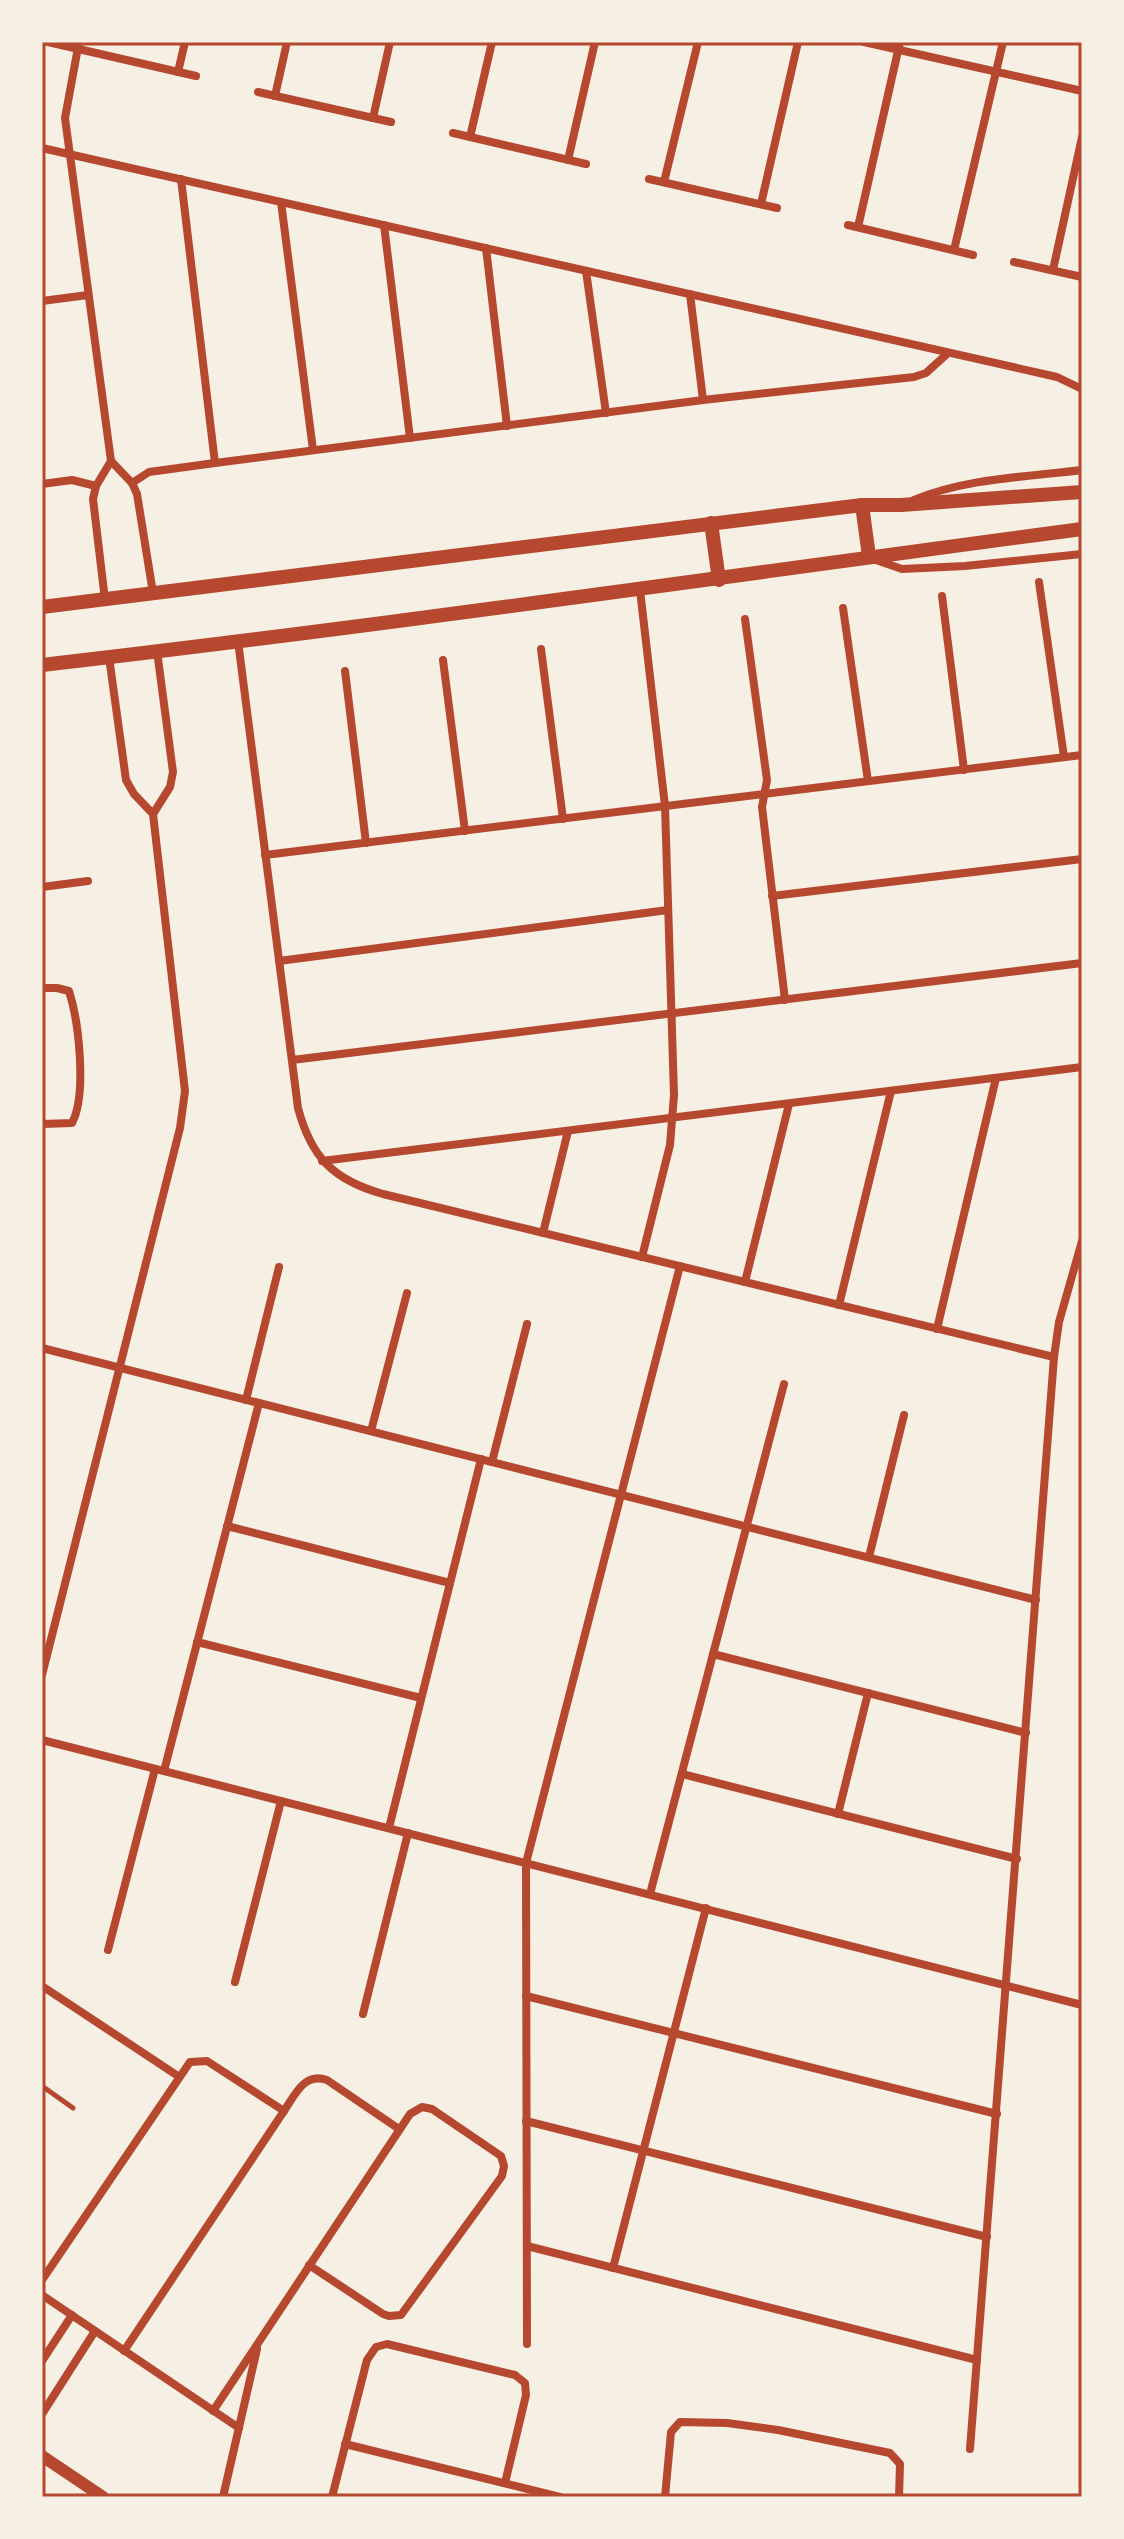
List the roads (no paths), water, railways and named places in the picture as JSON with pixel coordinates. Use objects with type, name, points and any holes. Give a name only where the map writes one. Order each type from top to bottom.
[{"type":"main road","points":[[42,607],[862,505],[1082,492]]},
{"type":"main road","points":[[862,505],[869,556]]},
{"type":"main road","points":[[711,523],[719,580]]},
{"type":"main road","points":[[42,665],[719,580],[869,556],[1082,529]]},
{"type":"street","points":[[48,42],[78,45],[196,76]]},
{"type":"street","points":[[178,72],[185,42]]},
{"type":"street","points":[[275,96],[287,42]]},
{"type":"street","points":[[373,118],[390,42]]},
{"type":"street","points":[[470,137],[492,42]]},
{"type":"street","points":[[568,160],[595,42]]},
{"type":"street","points":[[664,182],[698,42]]},
{"type":"street","points":[[761,204],[798,42]]},
{"type":"street","points":[[864,42],[899,46],[996,73],[1082,91]]},
{"type":"street","points":[[954,250],[1003,42]]},
{"type":"street","points":[[78,45],[66,104],[88,295],[111,461],[132,483],[141,510],[153,593]]},
{"type":"street","points":[[858,227],[899,46]]},
{"type":"street","points":[[258,92],[391,122]]},
{"type":"street","points":[[453,133],[586,164]]},
{"type":"street","points":[[1053,270],[1082,137]]},
{"type":"street","points":[[42,148],[1057,377],[1082,389]]},
{"type":"street","points":[[181,179],[215,463]]},
{"type":"street","points":[[649,179],[777,208]]},
{"type":"street","points":[[281,202],[313,450]]},
{"type":"street","points":[[384,225],[410,438]]},
{"type":"street","points":[[848,225],[973,255]]},
{"type":"street","points":[[486,248],[507,426]]},
{"type":"street","points":[[1014,262],[1082,277]]},
{"type":"street","points":[[586,271],[606,413]]},
{"type":"street","points":[[690,294],[703,400]]},
{"type":"street","points":[[42,301],[88,295]]},
{"type":"street","points":[[132,483],[149,472],[215,463],[703,400],[914,377],[926,373],[948,353]]},
{"type":"street","points":[[105,600],[93,511],[96,486],[111,461]]},
{"type":"street","points":[[901,505],[936,490],[1082,470]]},
{"type":"street","points":[[42,484],[72,480],[96,486]]},
{"type":"street","points":[[869,556],[902,569],[1082,554]]},
{"type":"street","points":[[1039,582],[1064,757]]},
{"type":"street","points":[[640,590],[665,806],[673,1118],[670,1145],[642,1257]]},
{"type":"street","points":[[942,596],[964,770]]},
{"type":"street","points":[[843,608],[868,781]]},
{"type":"street","points":[[745,619],[767,780],[762,807],[785,1000]]},
{"type":"street","points":[[238,641],[302,1125],[322,1161],[336,1173],[366,1189],[1054,1357]]},
{"type":"street","points":[[541,649],[563,819]]},
{"type":"street","points":[[153,814],[170,787],[173,772],[157,651]]},
{"type":"street","points":[[42,1675],[180,1128],[185,1091],[153,814],[134,794],[126,780],[109,657]]},
{"type":"street","points":[[443,660],[465,831]]},
{"type":"street","points":[[345,671],[366,843]]},
{"type":"street","points":[[265,855],[1082,755]]},
{"type":"street","points":[[772,896],[1082,859]]},
{"type":"street","points":[[42,887],[88,881]]},
{"type":"street","points":[[279,961],[668,910]]},
{"type":"street","points":[[292,1060],[1082,963]]},
{"type":"street","points":[[42,988],[69,991],[77,1016],[80,1100],[72,1123],[42,1124]]},
{"type":"street","points":[[322,1161],[1082,1067]]},
{"type":"street","points":[[937,1329],[996,1078]]},
{"type":"street","points":[[839,1305],[891,1091]]},
{"type":"street","points":[[745,1282],[789,1104]]},
{"type":"street","points":[[543,1233],[568,1131]]},
{"type":"street","points":[[970,2449],[1054,1357],[1061,1313],[1082,1241]]},
{"type":"street","points":[[527,2344],[526,1863],[680,1266]]},
{"type":"street","points":[[246,1400],[279,1267]]},
{"type":"street","points":[[371,1431],[407,1293]]},
{"type":"street","points":[[492,1462],[527,1324]]},
{"type":"street","points":[[42,1348],[1036,1600]]},
{"type":"street","points":[[650,1894],[784,1384]]},
{"type":"street","points":[[108,1950],[197,1642],[259,1403]]},
{"type":"street","points":[[869,1557],[904,1415]]},
{"type":"street","points":[[389,1828],[481,1459]]},
{"type":"street","points":[[227,1526],[450,1583]]},
{"type":"street","points":[[197,1642],[421,1698]]},
{"type":"street","points":[[713,1654],[1026,1733]]},
{"type":"street","points":[[838,1814],[868,1693]]},
{"type":"street","points":[[42,1740],[1082,2005]]},
{"type":"street","points":[[682,1774],[1017,1859]]},
{"type":"street","points":[[235,1982],[281,1801]]},
{"type":"street","points":[[363,2014],[408,1833]]},
{"type":"street","points":[[613,2268],[706,1908]]},
{"type":"street","points":[[42,1986],[178,2076]]},
{"type":"street","points":[[526,1996],[997,2114]]},
{"type":"street","points":[[42,2280],[190,2062],[207,2061],[284,2111]]},
{"type":"street","points":[[124,2351],[302,2084],[320,2078],[399,2129]]},
{"type":"street","points":[[213,2411],[309,2265],[399,2129],[415,2110],[432,2109],[501,2156],[504,2171],[401,2315],[383,2314],[309,2265]]},
{"type":"street","points":[[526,2121],[987,2237]]},
{"type":"street","points":[[527,2246],[977,2360]]},
{"type":"street","points":[[42,2295],[239,2428]]},
{"type":"street","points":[[42,2361],[72,2315]]},
{"type":"street","points":[[42,2414],[95,2331]]},
{"type":"street","points":[[223,2497],[259,2341]]},
{"type":"street","points":[[332,2497],[369,2355],[381,2345],[393,2345],[515,2375],[525,2383],[526,2395],[505,2483]]},
{"type":"street","points":[[665,2497],[671,2432],[680,2422],[727,2423],[778,2430],[890,2453],[899,2460],[899,2497]]},
{"type":"street","points":[[345,2444],[560,2497]]},
{"type":"street","points":[[42,2456],[103,2497]]},
{"type":"lane","points":[[42,2086],[73,2108]]}]
